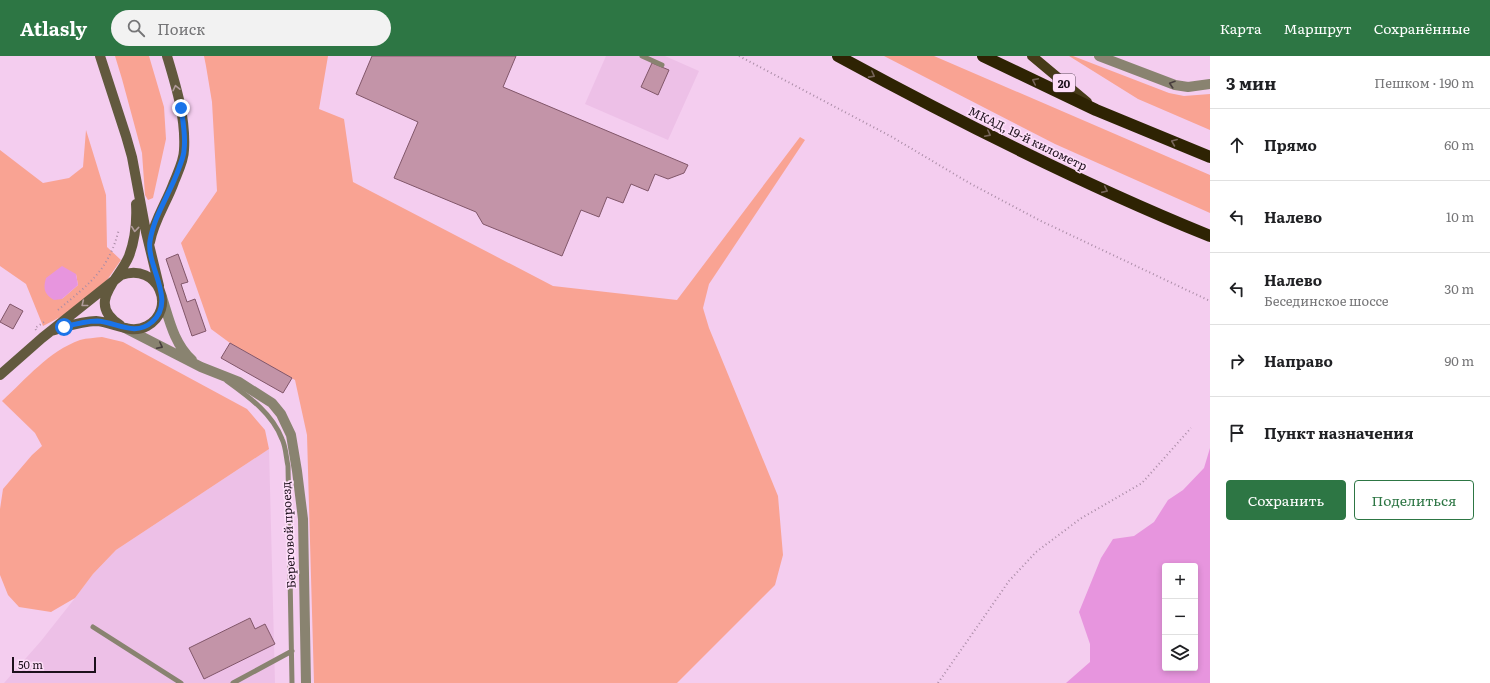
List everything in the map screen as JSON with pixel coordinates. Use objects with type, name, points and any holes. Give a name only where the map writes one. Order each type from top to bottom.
[{"type":"highway","name":"МКАД, 19-й километр","points":[[838,56],[1046,164],[1210,236]]},
{"type":"highway","points":[[983,56],[1096,110],[1210,156]]},
{"type":"main road","name":"20","points":[[1032,56],[1096,110]]},
{"type":"street","points":[[100,56],[126,136],[149,246],[170,326],[186,355],[201,367]]},
{"type":"street","points":[[149,246],[156,220],[174,183],[184,151],[184,127],[182,114],[167,56]]},
{"type":"street","points":[[1099,56],[1175,85],[1188,87],[1210,84]]},
{"type":"street","points":[[135,176],[136,211],[134,238],[127,261],[107,292],[106,307],[108,314],[126,328],[201,367]]},
{"type":"street","points":[[0,375],[42,338],[115,280],[128,273],[135,272],[149,277],[155,282],[162,295],[161,310],[153,322],[140,328],[126,328],[95,321],[79,323],[52,331]]},
{"type":"street","name":"Береговой проезд","points":[[201,367],[220,376],[239,382],[272,403],[281,414],[291,435],[297,471],[302,519],[306,683]]},
{"type":"lane","points":[[642,56],[662,65]]},
{"type":"lane","points":[[220,376],[251,399],[270,417],[282,439],[288,466],[292,683]]},
{"type":"lane","points":[[93,628],[181,683]]},
{"type":"lane","points":[[233,683],[292,651]]},
{"type":"path","points":[[739,56],[892,137],[971,184],[1041,221],[1210,301]]},
{"type":"path","points":[[53,315],[90,283],[103,268],[111,253],[119,228]]},
{"type":"path","points":[[42,338],[35,328],[48,319]]},
{"type":"path","points":[[938,683],[1009,581],[1036,552],[1080,519],[1142,483],[1191,428]]},
{"type":"shaded area","points":[[115,56],[149,56],[164,107],[166,139],[153,198],[148,200],[145,195],[142,153]]},
{"type":"shaded area","points":[[204,56],[328,56],[319,109],[344,119],[353,182],[553,286],[677,300],[800,137],[805,140],[709,284],[703,308],[709,328],[778,496],[783,555],[775,585],[677,683],[314,683],[307,435],[295,380],[230,343],[211,329],[181,243],[217,191],[212,102]]},
{"type":"shaded area","points":[[606,56],[665,56],[699,71],[668,140],[585,104]]},
{"type":"shaded area","points":[[884,56],[934,56],[1210,175],[1210,213],[1055,144]]},
{"type":"shaded area","points":[[1069,56],[1073,56],[1169,93],[1184,96],[1210,94],[1210,130],[1138,99]]},
{"type":"shaded area","points":[[86,130],[106,195],[107,247],[121,260],[107,280],[72,311],[43,326],[26,284],[0,266],[0,150],[43,183],[69,178],[83,167]],"holes":[[[76,274],[78,285],[62,299]]]},
{"type":"shaded area","points":[[62,266],[76,274],[78,285],[62,299],[54,300],[48,296],[45,291],[45,282],[46,278]]},
{"type":"shaded area","points":[[102,337],[123,342],[247,409],[265,430],[269,449],[116,550],[93,574],[75,598],[51,612],[19,607],[8,595],[0,575],[0,509],[3,489],[32,455],[42,446],[35,433],[2,401],[38,366],[58,351],[80,340]]},
{"type":"shaded area","points":[[1210,448],[1210,683],[1066,683],[1090,662],[1090,644],[1079,612],[1101,558],[1113,539],[1134,536],[1154,522],[1168,500],[1183,490],[1204,468]]},
{"type":"shaded area","points":[[269,449],[275,683],[4,683],[41,641],[93,574],[116,550]]},
{"type":"building","points":[[372,56],[516,56],[503,87],[688,165],[684,173],[668,179],[655,174],[648,191],[631,184],[623,203],[607,197],[599,217],[581,210],[562,256],[483,224],[476,212],[394,178],[418,122],[356,94]]},
{"type":"building","points":[[652,63],[669,70],[658,95],[641,87]]},
{"type":"building","points":[[178,254],[188,282],[181,284],[187,302],[195,299],[206,331],[192,336],[166,259]]},
{"type":"building","points":[[10,304],[23,311],[13,329],[0,322]]},
{"type":"building","points":[[230,343],[292,378],[283,393],[221,358]]},
{"type":"building","points":[[250,618],[255,629],[265,624],[275,644],[204,679],[189,648]]},
{"type":"route","points":[[64,327],[79,323],[101,321],[134,329],[147,326],[158,316],[161,310],[162,295],[149,246],[159,214],[174,183],[184,151],[184,127],[181,108]]}]
